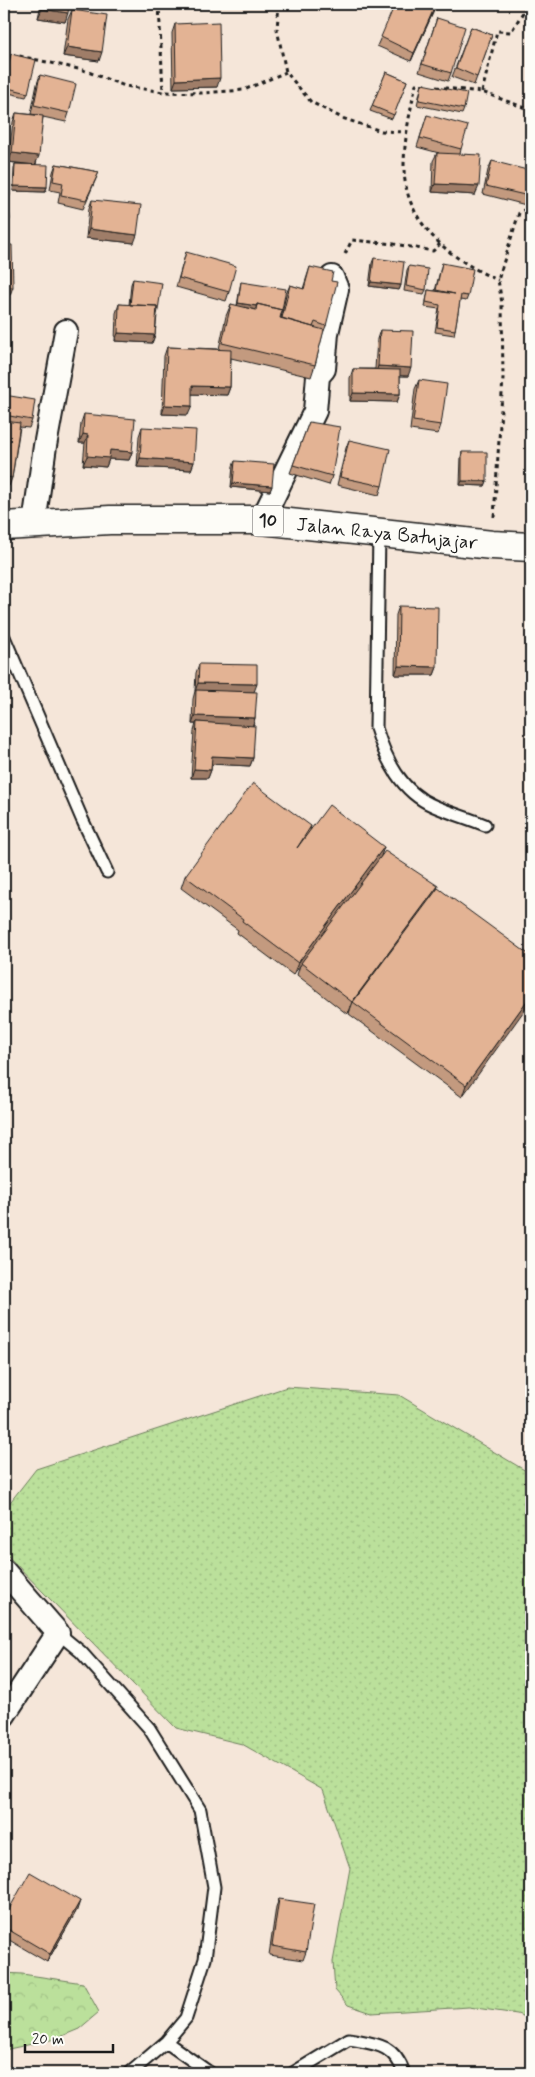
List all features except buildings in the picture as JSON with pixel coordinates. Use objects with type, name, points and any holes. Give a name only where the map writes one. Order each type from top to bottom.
[{"type":"highway","name":"Jalan Raya Batujajar","points":[[4,526],[110,520],[262,520],[531,548]]},
{"type":"street","points":[[262,520],[315,410],[318,376],[324,369],[327,333],[337,289],[332,277]]},
{"type":"street","points":[[34,524],[45,446],[66,331]]},
{"type":"street","points":[[4,1571],[58,1632],[4,1715]]},
{"type":"lane","points":[[378,533],[376,728],[385,755],[394,771],[409,790],[433,806],[485,825]]},
{"type":"lane","points":[[4,637],[82,819],[107,872]]},
{"type":"lane","points":[[58,1632],[81,1652],[148,1728],[200,1810],[214,1887],[205,1959],[186,2018],[166,2042],[130,2073]]},
{"type":"lane","points":[[293,2073],[349,2039],[381,2045],[400,2062],[404,2073]]},
{"type":"lane","points":[[166,2042],[210,2073]]},
{"type":"path","points":[[159,4],[163,92]]},
{"type":"path","points":[[279,4],[278,29],[286,72],[310,102],[342,118],[381,131],[406,132]]},
{"type":"path","points":[[482,92],[497,32],[511,32],[528,4]]},
{"type":"path","points":[[4,58],[15,54],[83,70],[125,86],[163,92],[202,93],[244,90],[286,72]]},
{"type":"path","points":[[498,280],[474,270],[440,244],[422,226],[409,201],[404,169],[406,132],[416,84],[482,92],[531,110]]},
{"type":"path","points":[[492,545],[503,378],[502,304],[498,280],[519,213],[527,208],[531,190]]},
{"type":"path","points":[[332,277],[352,240],[394,244],[433,251],[440,244]]},
{"type":"green space","points":[[287,1387],[399,1395],[531,1474],[531,2019],[517,2014],[469,2007],[372,2013],[348,2005],[335,1990],[333,1962],[350,1868],[323,1790],[242,1744],[176,1728],[4,1552],[4,1510],[36,1469]]},
{"type":"green space","points":[[4,1973],[83,1983],[99,2012],[79,2029],[55,2039],[4,2050]]}]
